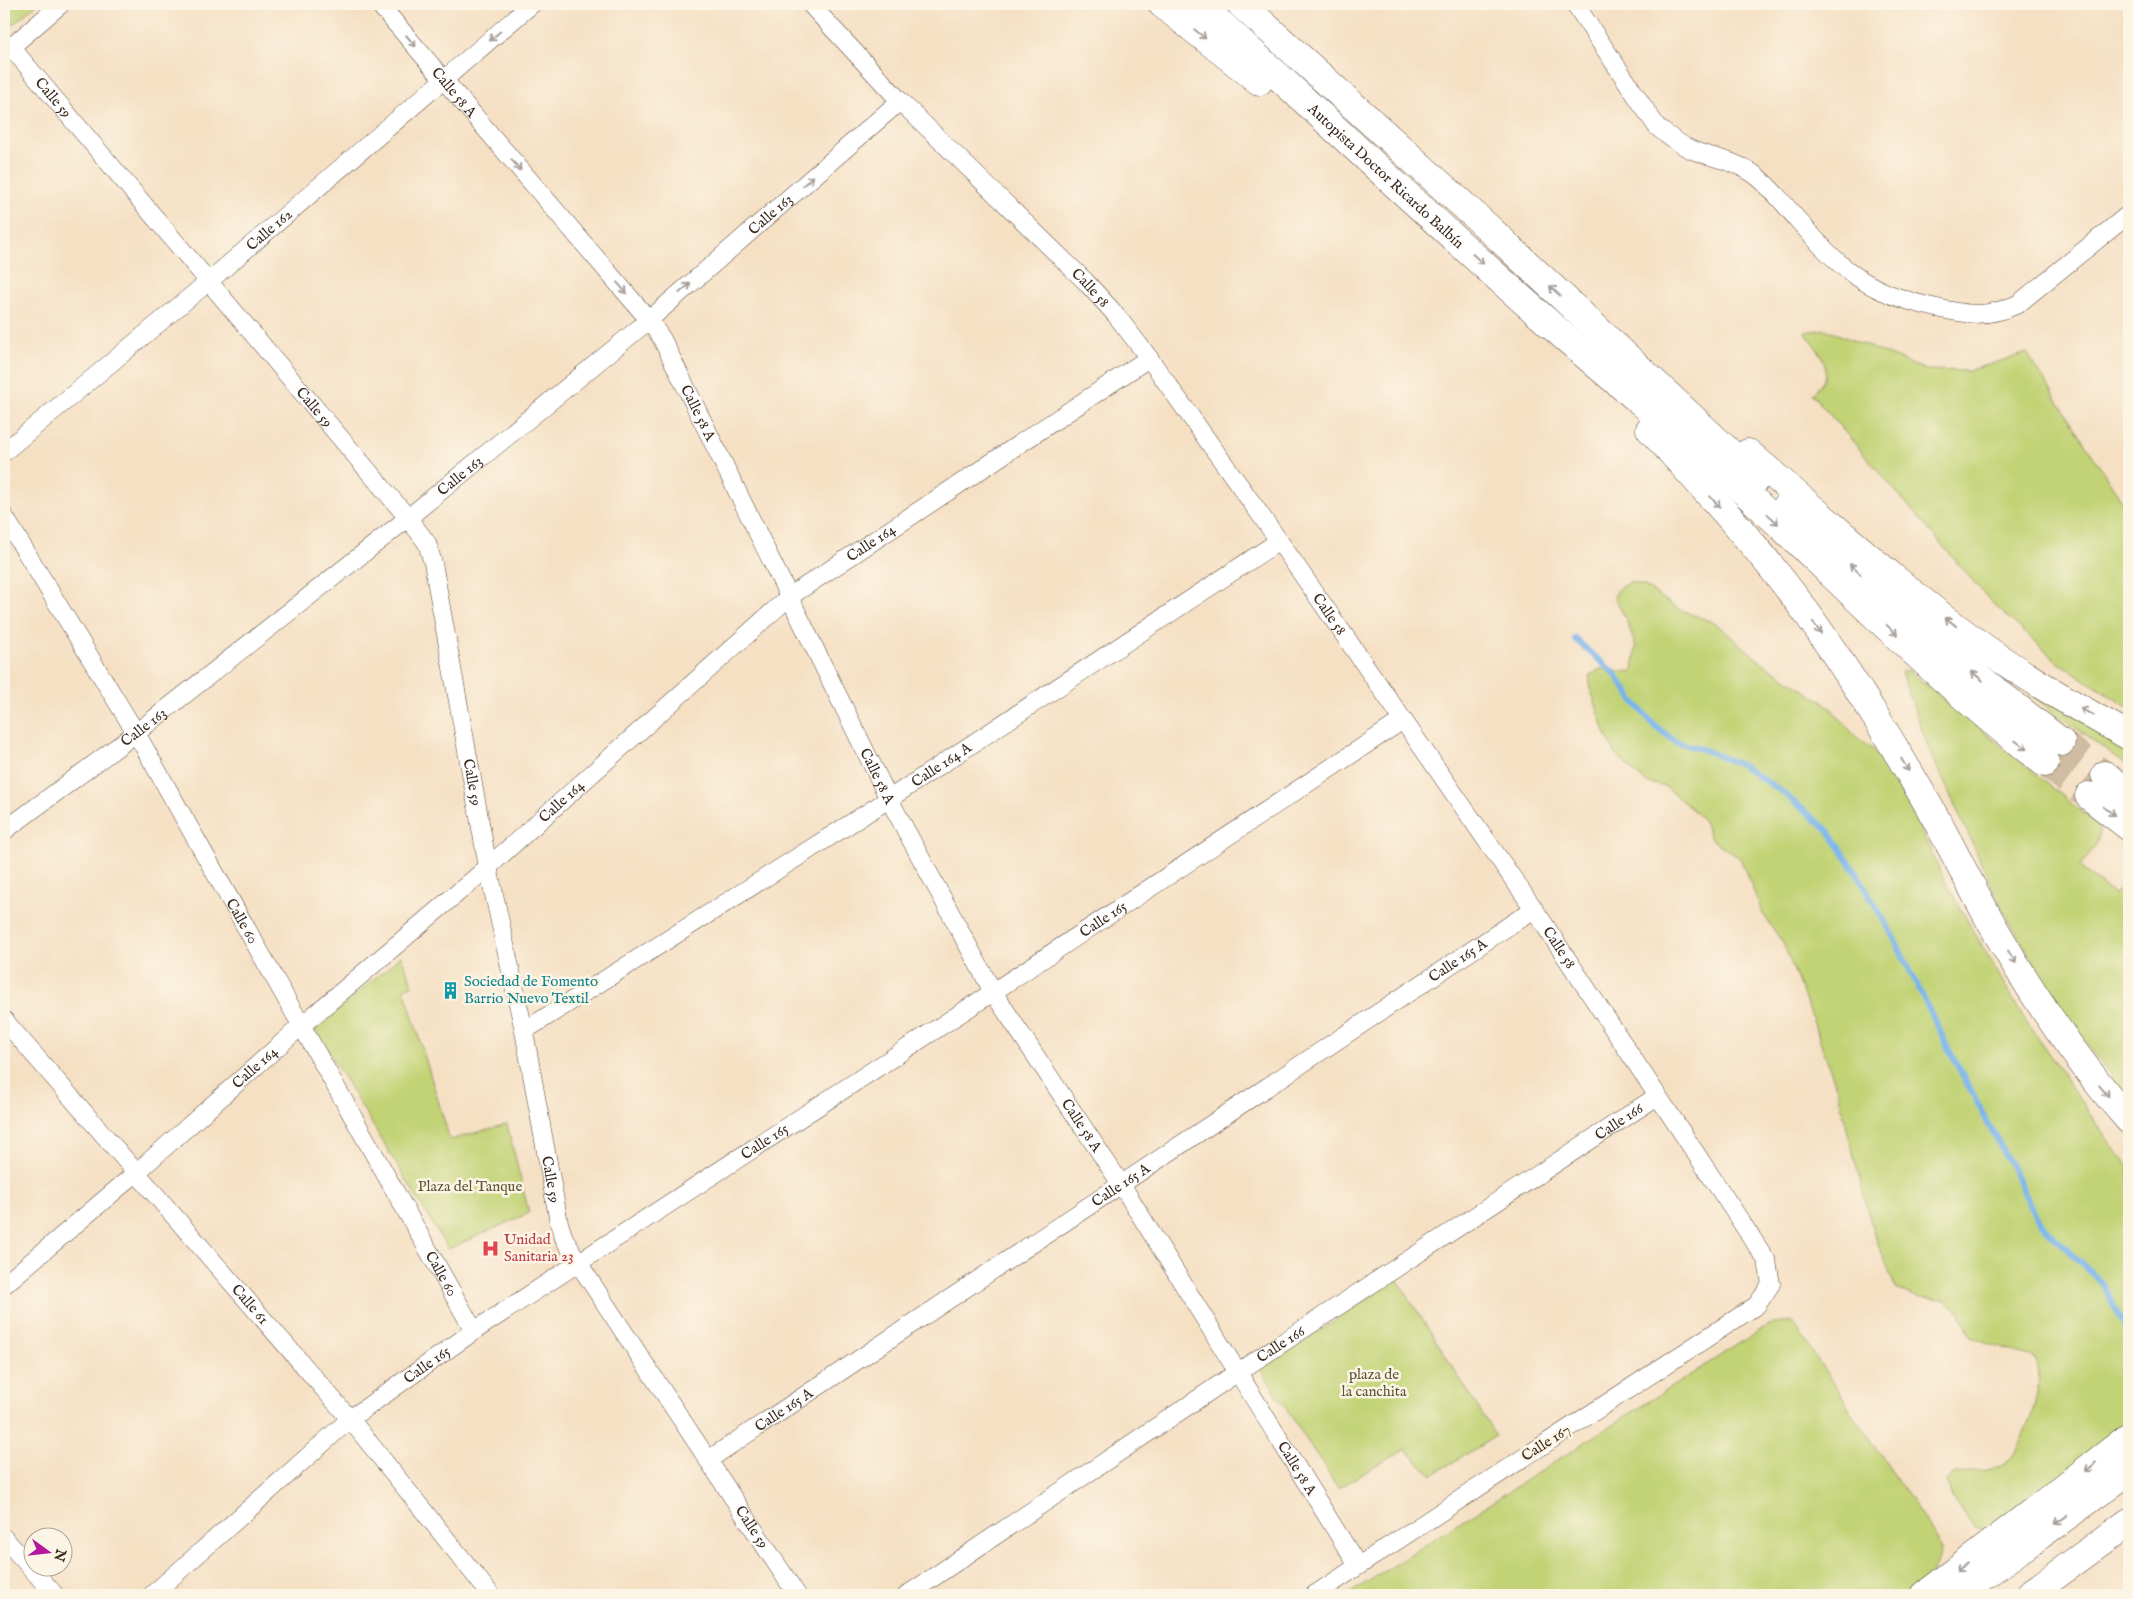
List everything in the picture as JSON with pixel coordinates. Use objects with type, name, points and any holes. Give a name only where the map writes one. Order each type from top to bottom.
[{"type":"highway","points":[[1162,4],[1442,227]]},
{"type":"highway","name":"Autopista Doctor Ricardo Balbín","points":[[1200,4],[1442,227],[1575,346]]},
{"type":"highway","name":"Autopista Doctor Ricardo Balbín","points":[[1242,4],[1591,324]]},
{"type":"highway","points":[[1268,4],[1482,223]]},
{"type":"highway","points":[[1591,324],[1718,427],[1903,585],[1971,637],[2070,703],[2129,736]]},
{"type":"highway","points":[[1575,346],[1724,473],[1984,714],[2053,752],[1591,324]]},
{"type":"highway","points":[[1575,346],[1766,561],[1808,616],[1848,674],[1908,770],[1998,935],[2065,1041],[2101,1088],[2129,1120]]},
{"type":"highway","points":[[2129,794],[2097,786],[2129,827]]},
{"type":"highway","points":[[1926,1595],[2129,1437]]},
{"type":"highway","points":[[1958,1595],[2129,1471]]},
{"type":"highway","points":[[2029,1595],[2129,1522]]},
{"type":"street","points":[[7,50],[61,4]]},
{"type":"street","name":"Calle 58 A","points":[[379,4],[649,320],[662,339],[889,799],[993,992],[1121,1184],[1358,1566]]},
{"type":"street","name":"Calle 162","points":[[4,452],[208,282],[532,4]]},
{"type":"street","name":"Calle 58","points":[[810,4],[900,101],[1085,281],[1116,315],[1149,358],[1279,541],[1534,909],[1656,1097],[1767,1261],[1771,1284]]},
{"type":"street","points":[[1575,4],[1657,127],[1674,141],[1692,150],[1733,163],[1754,174],[1770,189],[1824,250],[1851,274],[1882,293],[1908,302],[1967,315],[1986,315],[2002,311],[2018,304],[2129,214]]},
{"type":"street","name":"Calle 59","points":[[7,50],[208,282],[408,518],[426,543],[433,563],[488,867],[524,1031],[559,1223],[564,1238],[579,1264],[797,1595]]},
{"type":"street","name":"Calle 163","points":[[4,831],[136,733],[408,518],[649,320],[900,101]]},
{"type":"street","name":"Calle 164","points":[[4,1285],[137,1172],[301,1026],[488,867],[789,597],[1149,358]]},
{"type":"street","name":"Calle 60","points":[[4,516],[136,733],[474,1331]]},
{"type":"street","name":"Calle 164 A","points":[[524,1031],[889,799],[1279,541]]},
{"type":"street","name":"Calle 165","points":[[152,1595],[350,1419],[474,1331],[993,992],[1403,720]]},
{"type":"street","name":"Calle 165 A","points":[[708,1460],[1534,909]]},
{"type":"street","name":"Calle 61","points":[[4,1020],[350,1419],[491,1595]]},
{"type":"street","name":"Calle 166","points":[[906,1595],[1238,1372],[1656,1097]]},
{"type":"street","name":"Calle 167","points":[[1314,1595],[1757,1305],[1771,1284]]},
{"type":"street","points":[[4,1538],[56,1595]]},
{"type":"green space","points":[[4,4],[37,4],[4,32]]},
{"type":"green space","points":[[1825,329],[1926,370],[1968,371],[2027,353],[2129,512],[2129,708],[2059,663],[1992,603],[1812,394],[1820,386],[1825,370],[1821,355],[1805,332]]},
{"type":"green space","points":[[1630,582],[1645,586],[1678,609],[1715,623],[1760,661],[1829,706],[1855,736],[1872,749],[1905,797],[1947,885],[2022,1015],[2117,1153],[2129,1166],[2129,1427],[1989,1533],[1975,1529],[1952,1498],[1947,1481],[1953,1473],[1984,1471],[2000,1466],[2016,1450],[2023,1437],[2034,1406],[2039,1378],[2037,1363],[2034,1357],[1997,1347],[1971,1336],[1960,1313],[1945,1300],[1919,1298],[1896,1289],[1873,1231],[1837,1089],[1810,1012],[1783,943],[1763,914],[1740,858],[1711,839],[1703,819],[1666,787],[1645,782],[1616,755],[1605,732],[1591,690],[1589,676],[1600,669],[1633,672],[1636,647],[1626,619],[1614,597],[1619,588]]},
{"type":"green space","points":[[1986,663],[2129,746],[2129,767]]},
{"type":"green space","points":[[1908,670],[2098,825],[2099,836],[2097,842],[2080,867],[2114,895],[2129,878],[2129,1098],[2062,1011],[2001,906],[1929,749],[1901,672]]},
{"type":"green space","name":"Plaza del Tanque","points":[[401,956],[413,985],[404,988],[450,1140],[507,1124],[529,1213],[448,1249],[315,1030]]},
{"type":"green space","name":"plaza de la canchita","points":[[1397,1279],[1496,1436],[1432,1475],[1405,1449],[1338,1488],[1261,1370]]},
{"type":"green space","points":[[1792,1321],[1943,1549],[1929,1575],[1909,1595],[1347,1595],[1768,1325]]},
{"type":"waterway","points":[[1575,639],[1616,675],[1635,703],[1655,726],[1676,742],[1702,749],[1741,765],[1781,791],[1829,831],[1861,880],[1893,936],[1949,1050],[2017,1177],[2032,1210],[2048,1231],[2101,1282],[2129,1333]]},
{"type":"tunnel","points":[[2061,742],[2105,775]]},
{"type":"tunnel","points":[[2045,763],[2089,796]]},
{"type":"place","name":"Sociedad de Fomento Barrio Nuevo Textil","points":[[450,990]]},
{"type":"place","name":"Unidad Sanitaria 23","points":[[490,1248]]}]
